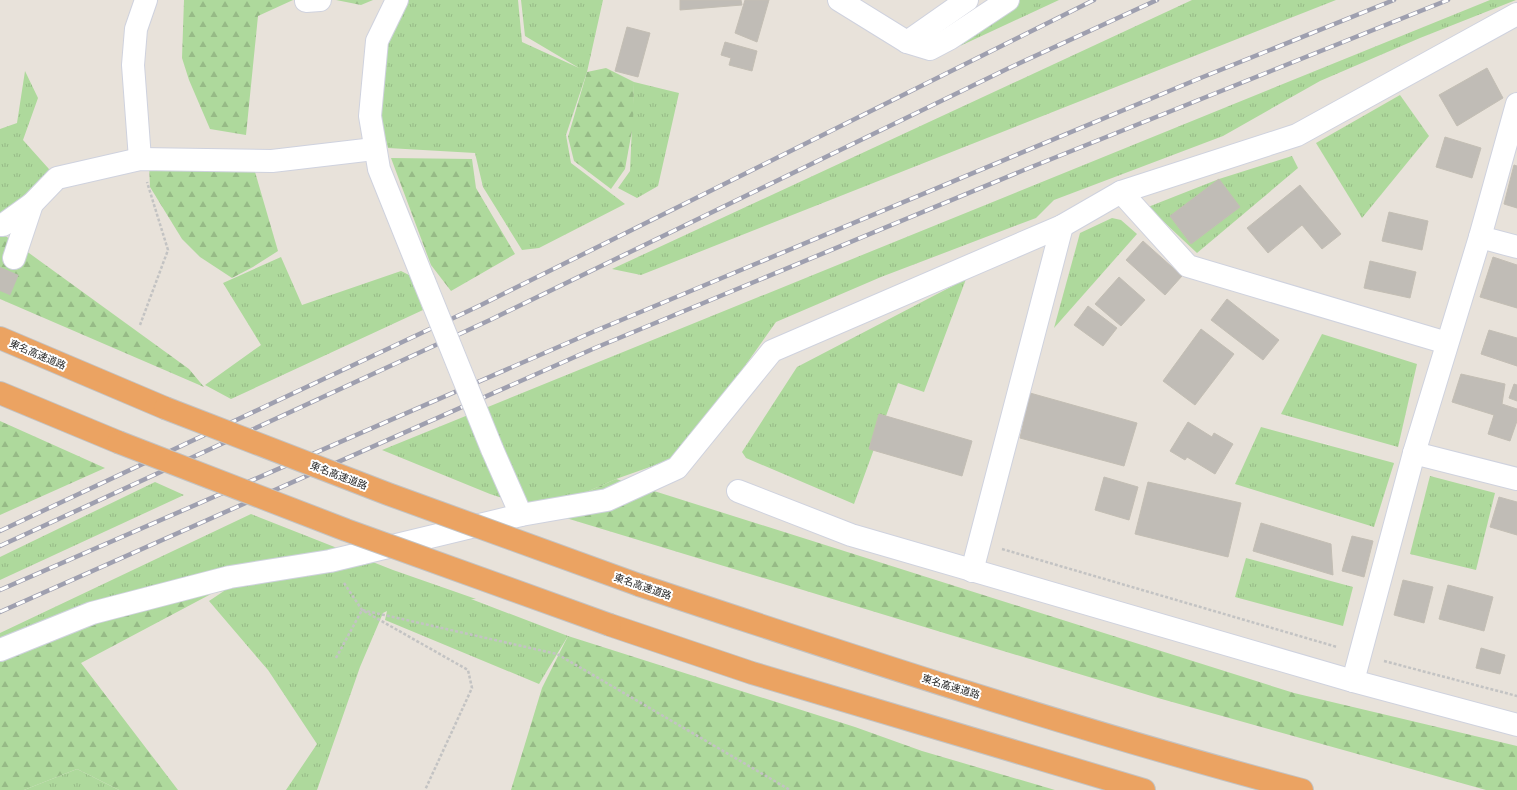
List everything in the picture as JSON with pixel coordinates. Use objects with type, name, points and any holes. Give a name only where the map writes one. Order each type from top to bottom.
[{"type":"highway","name":"東名高速道路","points":[[0,338],[165,408],[388,494],[639,585],[838,651],[1205,764],[1302,790]]},
{"type":"highway","points":[[0,394],[118,442],[346,530],[610,625],[752,673],[1144,790]]},
{"type":"street","points":[[140,159],[133,65],[136,29],[146,0]]},
{"type":"street","points":[[397,0],[377,41],[370,116],[374,149],[379,169],[492,449],[521,515]]},
{"type":"street","points":[[839,0],[907,42],[930,49],[949,39],[1008,0]]},
{"type":"street","points":[[907,42],[967,0]]},
{"type":"street","points":[[0,650],[92,613],[230,577],[330,561],[521,515],[607,500],[677,468],[772,351],[1062,226],[1120,192],[1297,134],[1517,14]]},
{"type":"street","points":[[1353,681],[1414,452],[1480,237],[1517,104]]},
{"type":"street","points":[[0,225],[32,204],[57,178],[140,159],[272,161],[374,149]]},
{"type":"street","points":[[1120,192],[1188,266],[1447,343]]},
{"type":"street","points":[[14,258],[32,204]]},
{"type":"street","points":[[972,572],[1062,226]]},
{"type":"street","points":[[1480,237],[1517,247]]},
{"type":"street","points":[[1414,452],[1517,479]]},
{"type":"street","points":[[738,491],[851,535],[972,572],[1353,681],[1517,725]]},
{"type":"path","points":[[140,159],[168,250],[140,325]]},
{"type":"path","points":[[995,547],[1344,649]]},
{"type":"path","points":[[330,561],[362,610],[468,670],[472,688],[425,790]]},
{"type":"path","points":[[336,658],[362,610]]},
{"type":"path","points":[[362,610],[557,654],[790,790]]},
{"type":"path","points":[[1382,660],[1517,696]]},
{"type":"green space","points":[[184,0],[293,0],[258,16],[246,135],[210,129],[189,80],[182,58]]},
{"type":"green space","points":[[336,0],[373,0],[361,5]]},
{"type":"green space","points":[[405,0],[518,0],[522,42],[579,68],[525,36],[521,0],[603,0],[587,72],[566,135],[571,163],[625,204],[539,248],[522,250],[483,187],[475,153],[388,148],[374,97],[384,48]]},
{"type":"green space","points":[[1017,0],[1059,0],[960,46],[1013,2]]},
{"type":"green space","points":[[1192,0],[1336,0],[641,275],[612,269]]},
{"type":"green space","points":[[1490,0],[1516,0],[1420,38],[1320,81],[1223,136],[1054,200],[1036,218],[881,277],[776,322],[681,456],[616,479],[543,511],[490,494],[382,450]]},
{"type":"green space","points":[[606,68],[634,82],[633,125],[625,169],[611,189],[574,161],[568,137],[587,72]]},
{"type":"green space","points":[[25,71],[38,98],[23,140],[57,178],[0,225],[0,129],[17,123]]},
{"type":"green space","points":[[634,82],[679,93],[658,186],[637,198],[618,188],[630,171]]},
{"type":"green space","points":[[1400,95],[1429,136],[1362,218],[1316,143]]},
{"type":"green space","points":[[1292,156],[1298,168],[1197,253],[1148,207],[1219,179]]},
{"type":"green space","points":[[391,158],[472,159],[476,188],[515,254],[451,291],[431,265]]},
{"type":"green space","points":[[149,164],[253,165],[278,251],[232,278],[200,257],[182,239],[150,187]]},
{"type":"green space","points":[[1112,218],[1121,220],[1137,234],[1054,328],[1080,233]]},
{"type":"green space","points":[[0,232],[189,369],[204,387],[0,299]]},
{"type":"green space","points":[[281,257],[302,305],[401,271],[411,276],[423,310],[231,399],[205,385],[261,345],[223,283]]},
{"type":"green space","points":[[966,279],[924,392],[898,383],[854,504],[746,458],[742,452],[797,367]]},
{"type":"green space","points":[[1322,334],[1417,364],[1398,447],[1281,414]]},
{"type":"green space","points":[[0,421],[105,468],[0,515]]},
{"type":"green space","points":[[1261,427],[1394,463],[1374,527],[1235,484]]},
{"type":"green space","points":[[1430,476],[1495,493],[1476,570],[1410,554]]},
{"type":"green space","points":[[616,479],[1294,693],[1517,746],[1517,790],[1486,790],[1158,698],[543,511]]},
{"type":"green space","points":[[155,482],[184,495],[0,580],[0,557]]},
{"type":"green space","points":[[251,514],[393,570],[476,599],[471,599],[568,636],[539,684],[385,620],[387,611],[383,613],[360,667],[317,790],[286,790],[317,744],[268,670],[209,601],[224,591],[170,601],[0,663],[0,633]]},
{"type":"green space","points":[[1246,558],[1353,587],[1343,626],[1235,597]]},
{"type":"green space","points":[[211,594],[81,663],[178,790],[119,790],[77,769],[24,790],[0,790],[0,661],[77,629],[103,620],[157,604]]},
{"type":"green space","points":[[568,636],[855,727],[922,751],[1055,790],[511,790],[542,688]]},
{"type":"green space","points":[[77,769],[119,790],[24,790]]},
{"type":"building","points":[[680,0],[741,0],[742,5],[680,10]]},
{"type":"building","points":[[745,0],[769,0],[757,42],[735,33]]},
{"type":"building","points":[[627,27],[650,33],[638,77],[615,71]]},
{"type":"building","points":[[725,42],[757,51],[752,71],[729,65],[731,58],[721,55]]},
{"type":"building","points":[[1487,68],[1503,98],[1457,126],[1439,95]]},
{"type":"building","points":[[1445,137],[1481,148],[1472,178],[1436,167]]},
{"type":"building","points":[[1514,165],[1517,166],[1517,208],[1504,204]]},
{"type":"building","points":[[1219,179],[1240,207],[1191,244],[1170,216]]},
{"type":"building","points":[[1300,185],[1341,234],[1322,249],[1302,225],[1268,253],[1247,228]]},
{"type":"building","points":[[1389,212],[1428,221],[1422,250],[1382,241]]},
{"type":"building","points":[[1143,241],[1182,276],[1165,295],[1126,260]]},
{"type":"building","points":[[1493,257],[1517,265],[1517,308],[1480,297]]},
{"type":"building","points":[[1370,261],[1416,272],[1410,298],[1364,288]]},
{"type":"building","points":[[1119,277],[1145,300],[1121,326],[1095,304]]},
{"type":"building","points":[[1227,299],[1279,340],[1263,360],[1211,320]]},
{"type":"building","points":[[1088,306],[1117,328],[1103,346],[1074,325]]},
{"type":"building","points":[[1201,329],[1234,354],[1195,405],[1163,381]]},
{"type":"building","points":[[1489,330],[1517,338],[1517,366],[1481,354]]},
{"type":"building","points":[[1461,374],[1505,384],[1502,404],[1517,409],[1517,421],[1510,441],[1488,434],[1494,415],[1452,402]]},
{"type":"building","points":[[1514,384],[1517,385],[1517,401],[1509,398]]},
{"type":"building","points":[[1030,393],[1137,423],[1124,466],[1020,438]]},
{"type":"building","points":[[879,414],[972,441],[962,476],[869,449]]},
{"type":"building","points":[[1188,422],[1212,437],[1214,433],[1233,444],[1215,474],[1187,457],[1185,460],[1170,451]]},
{"type":"building","points":[[1104,477],[1138,487],[1129,520],[1095,510]]},
{"type":"building","points":[[1148,482],[1241,503],[1228,557],[1135,534]]},
{"type":"building","points":[[1499,497],[1517,502],[1517,535],[1490,527]]},
{"type":"building","points":[[1261,523],[1331,544],[1333,575],[1253,551]]},
{"type":"building","points":[[1352,536],[1373,541],[1364,577],[1342,571]]},
{"type":"building","points":[[1403,580],[1433,587],[1424,623],[1394,615]]},
{"type":"building","points":[[1448,585],[1493,597],[1484,631],[1439,619]]},
{"type":"building","points":[[1481,648],[1505,655],[1500,674],[1476,668]]},
{"type":"tunnel","points":[[0,291],[14,258]]},
{"type":"railway","points":[[0,531],[481,305],[1094,0]]},
{"type":"railway","points":[[0,546],[490,320],[1009,68],[1157,0]]},
{"type":"railway","points":[[0,590],[595,331],[1198,79],[1394,0]]},
{"type":"railway","points":[[0,612],[595,348],[1024,170],[1448,0]]}]
